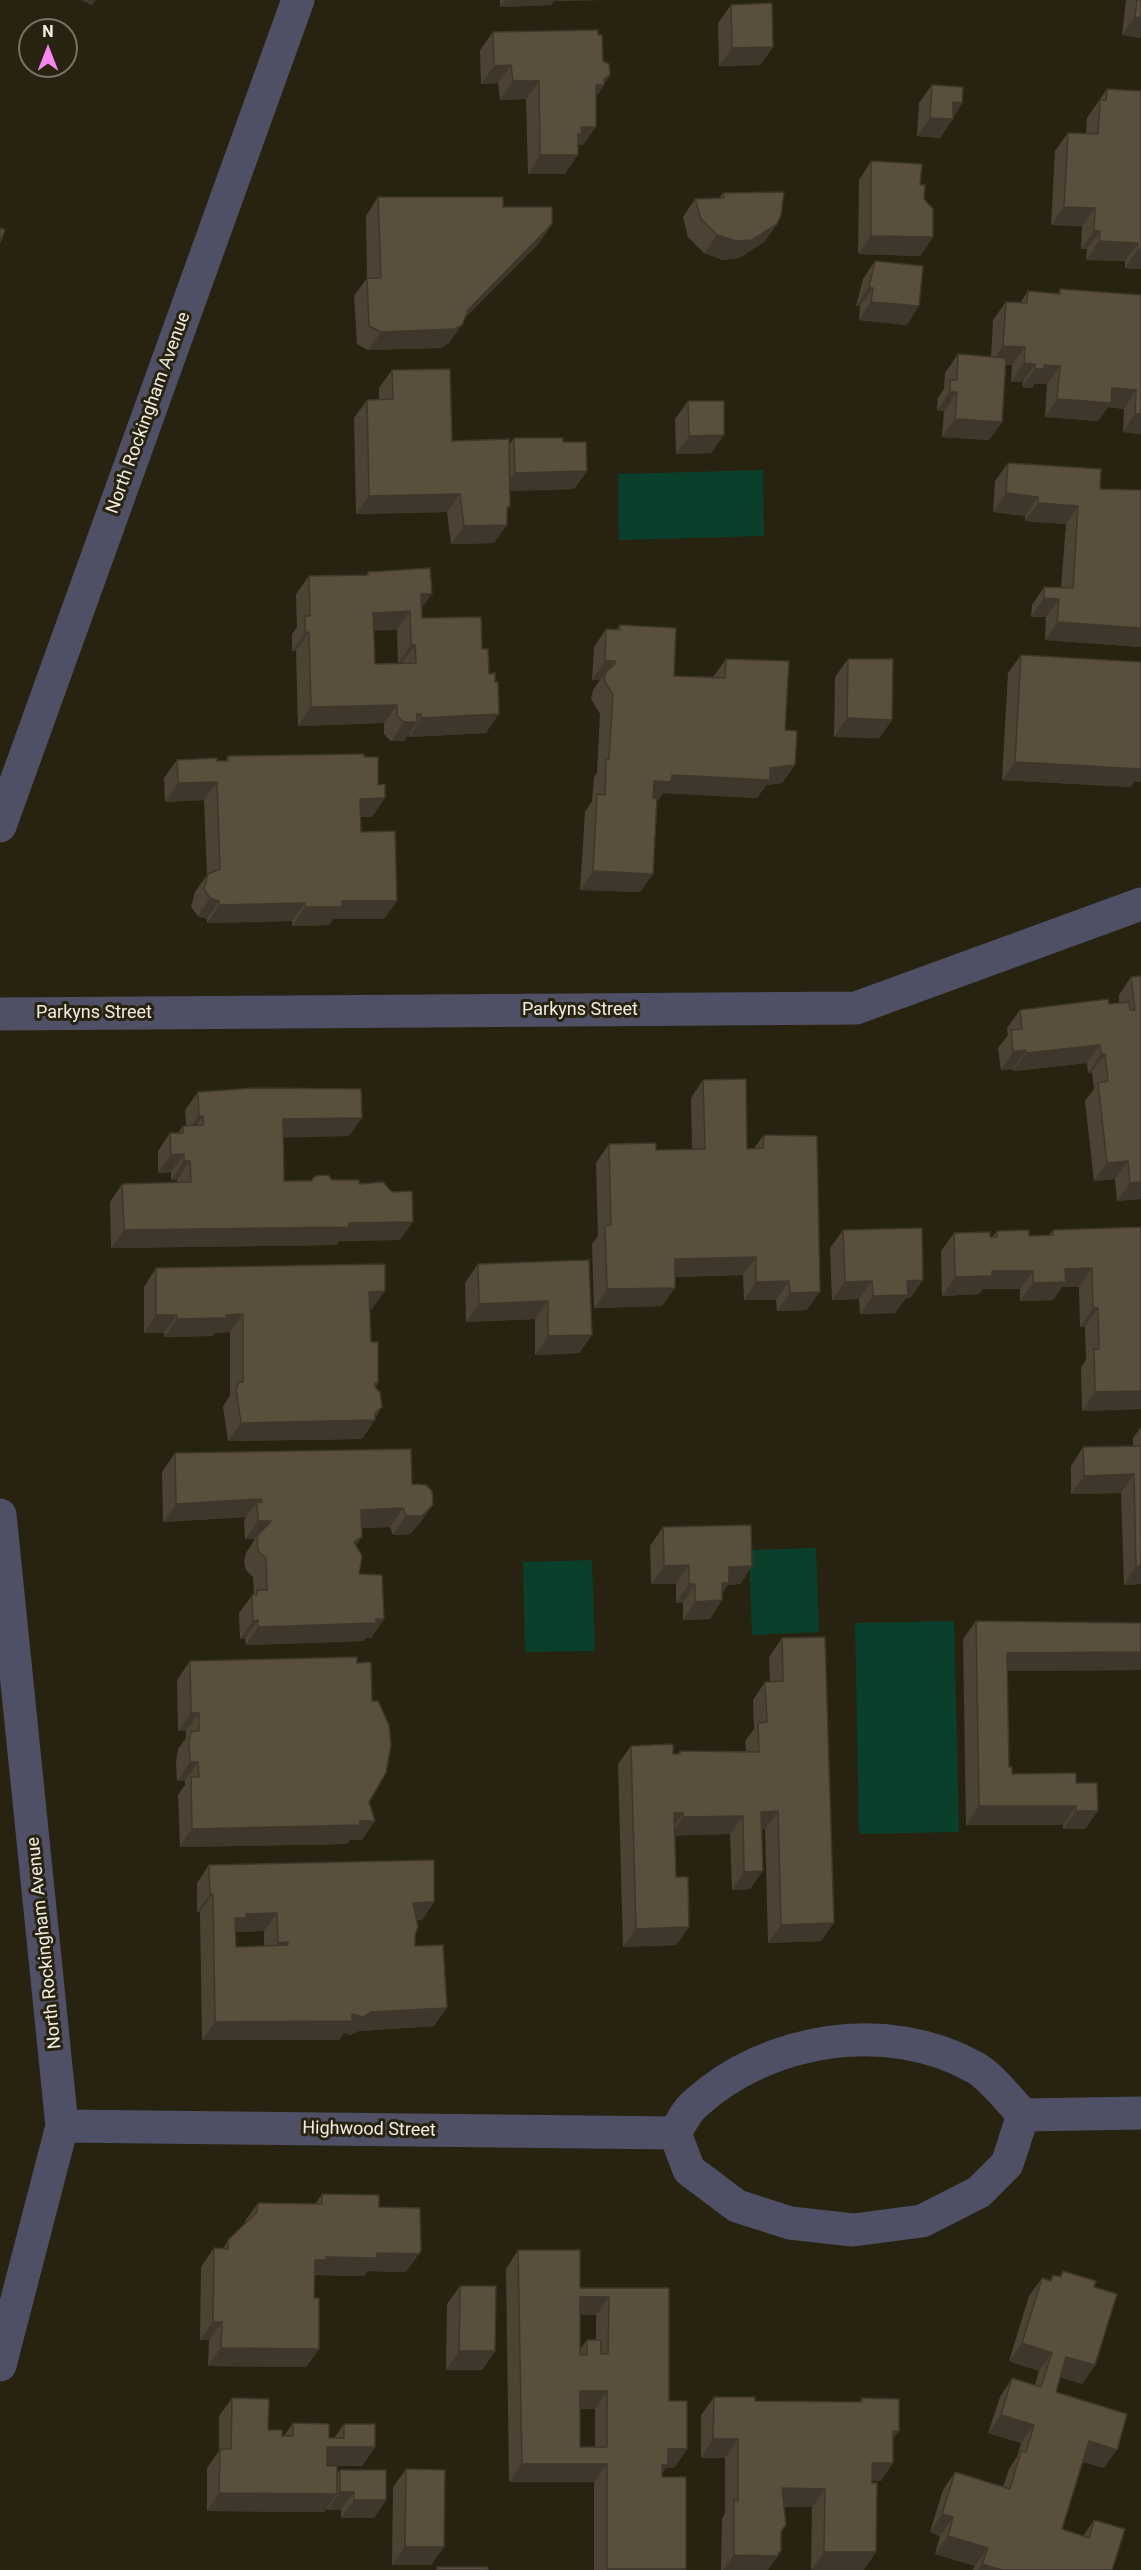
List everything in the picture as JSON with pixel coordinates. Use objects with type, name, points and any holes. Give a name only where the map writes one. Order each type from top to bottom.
[{"type":"street","name":"North Rockingham Avenue","points":[[0,826],[298,0]]},
{"type":"street","name":"Parkyns Street","points":[[0,1014],[856,1008],[1141,904]]},
{"type":"street","name":"North Rockingham Avenue","points":[[0,1515],[62,2126],[0,2365]]},
{"type":"street","points":[[1023,2115],[1007,2164],[979,2192],[922,2221],[854,2230],[790,2223],[737,2206],[689,2170],[675,2133],[694,2104],[730,2078],[770,2056],[821,2044],[876,2039],[923,2047],[976,2067],[1023,2115],[1141,2113]]},
{"type":"street","name":"Highwood Street","points":[[62,2126],[675,2133]]},
{"type":"green space","points":[[763,470],[764,536],[619,540],[618,474]]},
{"type":"green space","points":[[816,1548],[819,1632],[752,1635],[749,1550]]},
{"type":"green space","points":[[592,1560],[595,1651],[525,1652],[523,1562]]},
{"type":"green space","points":[[954,1621],[959,1832],[859,1834],[855,1623]]},
{"type":"building","points":[[1137,0],[1141,0],[1141,18],[1135,17]]},
{"type":"building","points":[[772,3],[773,47],[732,48],[731,5]]},
{"type":"building","points":[[598,30],[598,35],[602,35],[603,61],[609,64],[610,75],[604,79],[604,85],[596,85],[596,127],[581,127],[582,134],[578,134],[578,155],[540,155],[539,81],[513,81],[511,65],[494,66],[493,32]]},
{"type":"building","points":[[932,85],[963,87],[962,103],[953,102],[953,119],[930,118]]},
{"type":"building","points":[[1107,89],[1141,91],[1141,250],[1138,249],[1138,243],[1099,241],[1100,231],[1094,231],[1095,208],[1064,207],[1068,133],[1098,134],[1100,100],[1106,100]]},
{"type":"building","points":[[871,161],[922,164],[920,185],[925,185],[924,199],[933,209],[933,237],[871,236]]},
{"type":"building","points":[[784,192],[781,215],[777,224],[752,240],[736,241],[717,235],[701,219],[695,199],[724,198],[723,193]]},
{"type":"building","points":[[378,197],[503,197],[503,207],[552,207],[552,224],[468,310],[462,325],[454,329],[381,332],[369,326],[367,278],[381,278]]},
{"type":"building","points":[[0,228],[5,230],[0,243]]},
{"type":"building","points":[[875,261],[923,266],[919,306],[871,302],[873,288],[869,287]]},
{"type":"building","points":[[1060,289],[1141,295],[1141,414],[1135,414],[1136,390],[1112,388],[1111,403],[1057,399],[1060,366],[1044,365],[1044,369],[1035,369],[1035,364],[1024,363],[1025,347],[1003,346],[1006,302],[1027,303],[1028,291],[1060,294]]},
{"type":"building","points":[[958,354],[1006,358],[1002,422],[955,419],[957,392],[950,392],[950,380],[957,380]]},
{"type":"building","points":[[450,369],[452,441],[509,439],[510,507],[507,507],[507,525],[464,526],[460,494],[369,496],[367,400],[393,399],[392,370]]},
{"type":"building","points":[[688,401],[724,401],[724,435],[689,436]]},
{"type":"building","points":[[514,438],[563,438],[563,442],[586,442],[587,471],[515,473]]},
{"type":"building","points":[[1008,463],[1101,469],[1100,489],[1141,490],[1141,628],[1057,622],[1059,599],[1044,598],[1044,587],[1073,588],[1078,506],[1038,503],[1038,497],[1006,493]]},
{"type":"building","points":[[430,568],[432,594],[421,594],[422,618],[481,617],[482,649],[488,649],[489,674],[495,673],[495,682],[498,682],[499,714],[421,718],[421,714],[417,714],[417,722],[404,722],[397,716],[397,705],[311,707],[309,632],[305,633],[305,616],[310,616],[309,576],[368,575],[368,572]],"holes":[[[410,611],[411,645],[415,645],[416,663],[375,664],[373,613]]]},
{"type":"building","points":[[620,625],[676,628],[674,676],[725,678],[726,659],[789,661],[785,730],[797,731],[795,765],[770,768],[770,780],[672,775],[671,782],[654,781],[653,798],[657,798],[653,874],[593,871],[597,794],[605,795],[606,759],[609,759],[613,695],[604,680],[606,672],[615,664],[615,661],[605,661],[606,629],[620,630]]},
{"type":"building","points":[[1021,655],[1141,662],[1141,769],[1015,762]]},
{"type":"building","points":[[848,659],[893,659],[892,720],[847,718]]},
{"type":"building","points":[[364,754],[364,757],[378,757],[378,785],[385,784],[385,798],[360,799],[361,832],[395,831],[397,901],[342,901],[342,907],[305,907],[305,903],[219,905],[219,901],[210,898],[204,889],[208,874],[220,869],[217,782],[178,783],[177,760],[217,758],[217,761],[228,761],[228,756]]},
{"type":"building","points":[[1141,976],[1141,1182],[1130,1183],[1128,1161],[1107,1163],[1098,1083],[1108,1081],[1105,1054],[1101,1054],[1100,1045],[1026,1053],[1026,1050],[1013,1052],[1011,1030],[1022,1029],[1020,1010],[1108,999],[1109,1004],[1129,1002],[1130,1010],[1135,1010],[1131,977]]},
{"type":"building","points":[[746,1079],[747,1149],[763,1148],[764,1135],[817,1136],[820,1292],[790,1293],[789,1281],[756,1282],[756,1257],[675,1259],[675,1288],[607,1289],[605,1226],[611,1225],[609,1144],[656,1143],[656,1150],[705,1149],[703,1080]]},
{"type":"building","points":[[255,1088],[361,1089],[362,1118],[283,1119],[284,1181],[311,1181],[315,1176],[328,1175],[332,1180],[359,1180],[359,1184],[383,1182],[392,1192],[412,1191],[413,1222],[349,1223],[349,1227],[124,1230],[122,1184],[191,1182],[190,1161],[184,1161],[184,1154],[171,1155],[170,1133],[183,1133],[183,1126],[203,1125],[203,1116],[199,1116],[198,1092]]},
{"type":"building","points":[[1141,1227],[1141,1391],[1095,1392],[1094,1349],[1099,1349],[1098,1308],[1093,1308],[1092,1268],[1065,1269],[1066,1282],[1033,1283],[1033,1271],[992,1271],[992,1276],[955,1277],[954,1233],[990,1232],[990,1237],[997,1237],[997,1231],[1029,1230],[1029,1236],[1053,1235],[1053,1230]]},
{"type":"building","points":[[922,1228],[923,1280],[907,1281],[908,1295],[873,1296],[872,1281],[845,1282],[843,1230]]},
{"type":"building","points":[[589,1260],[592,1335],[548,1336],[548,1301],[479,1304],[478,1264]]},
{"type":"building","points":[[385,1264],[385,1291],[369,1292],[371,1342],[378,1342],[378,1383],[375,1383],[375,1387],[380,1392],[382,1407],[375,1413],[375,1420],[241,1423],[236,1389],[239,1382],[243,1382],[243,1314],[226,1315],[226,1318],[177,1319],[177,1315],[156,1315],[156,1268]]},
{"type":"building","points":[[1141,1446],[1141,1566],[1136,1567],[1134,1474],[1084,1476],[1083,1447]]},
{"type":"building","points":[[411,1449],[412,1484],[426,1485],[432,1491],[433,1505],[422,1516],[406,1516],[403,1508],[361,1510],[362,1537],[354,1542],[362,1556],[359,1574],[382,1575],[384,1619],[376,1619],[376,1623],[258,1627],[258,1620],[253,1621],[252,1595],[257,1595],[257,1590],[267,1590],[266,1558],[259,1552],[258,1535],[271,1521],[258,1521],[257,1502],[262,1502],[261,1499],[176,1504],[175,1453]]},
{"type":"building","points":[[751,1525],[752,1566],[729,1567],[729,1583],[722,1583],[722,1600],[695,1602],[695,1584],[689,1584],[689,1565],[664,1566],[663,1527]]},
{"type":"building","points":[[976,1621],[1141,1623],[1141,1652],[1007,1653],[1009,1767],[1012,1767],[1012,1774],[1076,1773],[1076,1783],[1097,1783],[1098,1811],[1076,1811],[1076,1806],[979,1806]]},
{"type":"building","points":[[825,1637],[834,1923],[781,1925],[778,1811],[761,1812],[763,1871],[744,1872],[743,1816],[683,1817],[683,1813],[674,1813],[676,1877],[688,1877],[689,1927],[636,1929],[631,1746],[673,1744],[673,1754],[680,1754],[680,1751],[759,1752],[758,1723],[767,1722],[765,1682],[783,1681],[782,1638]]},
{"type":"building","points":[[357,1657],[357,1663],[371,1662],[372,1701],[378,1701],[389,1725],[391,1745],[386,1773],[369,1802],[375,1821],[360,1821],[360,1825],[192,1829],[191,1777],[199,1777],[198,1762],[190,1762],[189,1743],[191,1731],[199,1731],[199,1713],[191,1713],[190,1661]]},
{"type":"building","points":[[434,1860],[434,1902],[413,1903],[418,1927],[415,1946],[443,1945],[447,2008],[372,2012],[363,2017],[352,2014],[352,2021],[215,2022],[213,1894],[210,1894],[209,1865]],"holes":[[[277,1913],[278,1943],[288,1942],[288,1945],[236,1947],[235,1918],[246,1918],[246,1914]]]},
{"type":"building","points":[[322,2194],[379,2195],[379,2207],[420,2208],[421,2250],[419,2254],[377,2253],[377,2258],[326,2257],[326,2260],[315,2260],[314,2298],[319,2298],[319,2349],[221,2348],[222,2322],[213,2322],[214,2248],[228,2249],[228,2240],[257,2212],[258,2203],[322,2204]]},
{"type":"building","points":[[518,2250],[580,2250],[580,2288],[669,2288],[669,2401],[687,2401],[687,2449],[668,2449],[668,2465],[662,2465],[662,2477],[686,2477],[686,2569],[607,2569],[607,2464],[522,2464]],"holes":[[[580,2297],[609,2297],[608,2354],[601,2354],[601,2340],[587,2340],[587,2355],[580,2355]],[[580,2391],[607,2391],[607,2447],[580,2447]]]},
{"type":"building","points":[[1063,2271],[1096,2281],[1094,2287],[1117,2294],[1095,2365],[1066,2357],[1056,2392],[1127,2414],[1117,2450],[1089,2441],[1062,2529],[1089,2538],[1094,2520],[1125,2529],[1112,2570],[1002,2570],[982,2564],[988,2548],[948,2536],[953,2517],[942,2514],[955,2472],[1010,2489],[1021,2451],[1026,2452],[1034,2425],[1001,2415],[1012,2378],[1041,2387],[1052,2353],[1022,2343],[1042,2278],[1051,2281],[1053,2275],[1061,2277]]},
{"type":"building","points":[[460,2286],[496,2286],[495,2351],[459,2351]]},
{"type":"building","points":[[714,2397],[755,2397],[755,2401],[862,2402],[862,2398],[899,2399],[899,2431],[893,2431],[893,2463],[872,2463],[872,2483],[877,2483],[876,2552],[824,2552],[825,2489],[782,2488],[786,2525],[781,2531],[781,2552],[778,2552],[778,2556],[734,2555],[734,2500],[738,2501],[738,2439],[713,2439]]},
{"type":"building","points":[[232,2398],[269,2399],[268,2430],[282,2430],[282,2436],[293,2436],[293,2423],[329,2424],[329,2438],[344,2438],[344,2424],[375,2424],[375,2447],[327,2447],[327,2466],[337,2466],[337,2494],[219,2493],[220,2449],[231,2449]]},
{"type":"building","points":[[406,2469],[445,2470],[444,2547],[405,2547]]},
{"type":"building","points":[[340,2470],[386,2470],[386,2500],[354,2500],[354,2492],[340,2492]]},
{"type":"building","points":[[437,2567],[488,2567],[488,2570],[437,2570]]}]
